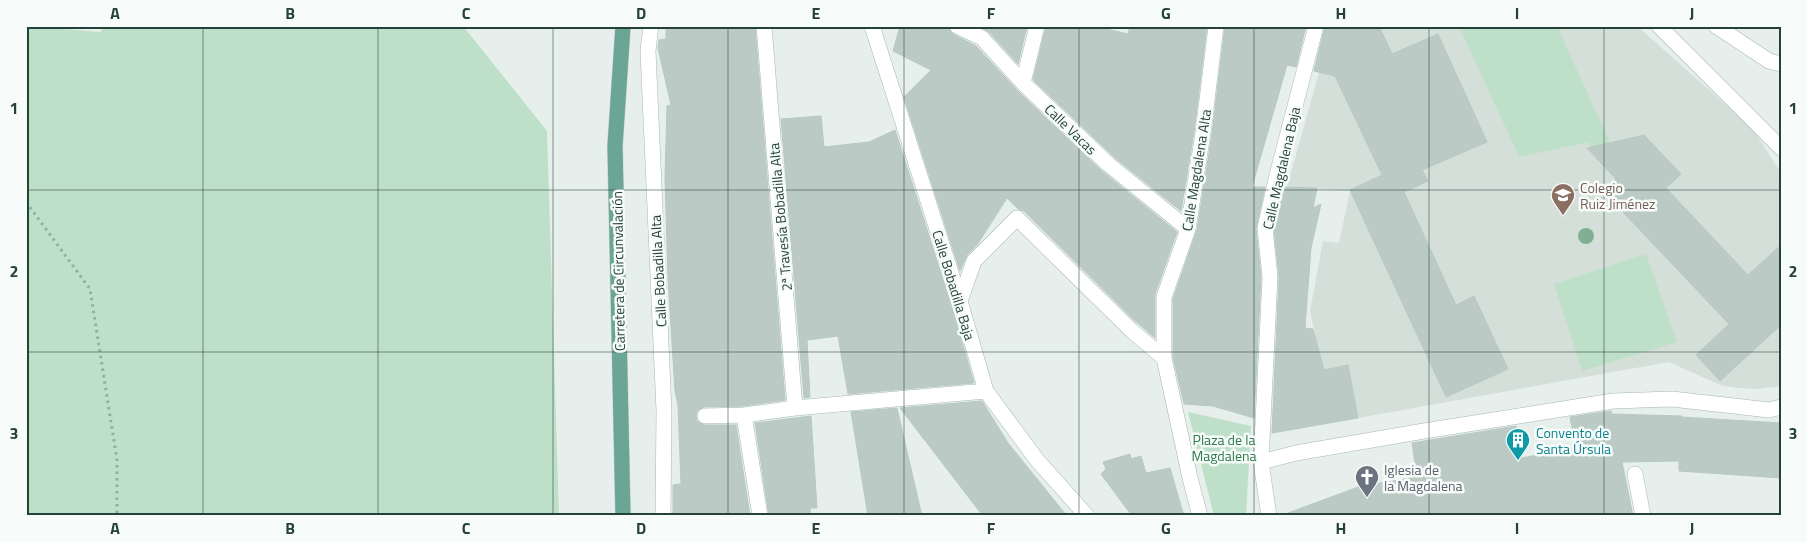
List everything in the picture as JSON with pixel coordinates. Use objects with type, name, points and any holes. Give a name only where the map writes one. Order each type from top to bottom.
[{"type":"main road","name":"Carretera de Circunvalación","points":[[623,26],[615,146],[623,516]]},
{"type":"street","name":"Calle Bobadilla Alta","points":[[651,26],[648,51],[664,416],[663,516]]},
{"type":"street","name":"2ª Travesía Bobadilla Alta","points":[[764,26],[795,408]]},
{"type":"street","name":"Calle Bobadilla Baja","points":[[872,26],[960,302],[986,391],[1037,460],[1087,516]]},
{"type":"street","name":"Calle Vacas","points":[[957,26],[983,32],[1023,83],[1108,164],[1188,229]]},
{"type":"street","points":[[1023,83],[1037,26]]},
{"type":"street","name":"Calle Magdalena Alta","points":[[1200,516],[1164,358],[1164,297],[1188,229],[1203,133],[1216,26]]},
{"type":"street","name":"Calle Magdalena Baja","points":[[1269,516],[1261,462],[1270,277],[1265,228],[1277,174],[1316,26]]},
{"type":"street","points":[[1659,26],[1781,148]]},
{"type":"street","points":[[1716,26],[1769,61],[1781,64]]},
{"type":"street","points":[[960,302],[974,261],[1017,218],[1132,331],[1164,358]]},
{"type":"street","points":[[705,416],[744,415],[795,408],[986,391]]},
{"type":"street","points":[[1261,462],[1296,453],[1369,440],[1613,401],[1672,399],[1769,410],[1781,406]]},
{"type":"street","points":[[744,415],[760,516]]},
{"type":"street","points":[[1635,474],[1643,516]]},
{"type":"path","points":[[26,202],[90,289],[118,460],[117,516]]},
{"type":"shaded area","name":"Colegio Ruiz Jiménez","points":[[1332,26],[1637,26],[1752,128],[1781,173],[1781,386],[1757,389],[1720,385],[1669,362],[1358,418],[1348,365],[1323,370],[1310,311],[1323,241],[1339,243],[1350,191],[1287,187]]},
{"type":"green space","points":[[26,26],[101,32],[103,26],[463,26],[547,131],[559,516],[26,516]]},
{"type":"green space","points":[[1459,26],[1557,26],[1610,143],[1590,147],[1589,142],[1519,157]]},
{"type":"green space","points":[[1646,254],[1677,342],[1582,371],[1554,284]]},
{"type":"green space","name":"Plaza de la Magdalena","points":[[1188,412],[1251,426],[1246,516],[1214,516]]},
{"type":"building","points":[[666,26],[755,26],[785,400],[743,406],[704,407],[697,411],[696,416],[697,421],[705,425],[736,425],[750,516],[673,516],[673,485],[681,484],[678,405],[675,391],[668,279],[665,178],[667,106],[671,105],[658,48],[659,40],[666,39]]},
{"type":"building","points":[[900,26],[948,26],[953,34],[976,46],[1017,90],[1102,171],[1177,232],[1155,294],[1155,338],[1133,319],[1024,211],[1018,209],[1007,198],[977,245],[967,255],[960,271],[904,97],[931,70],[893,51]]},
{"type":"building","points":[[979,26],[1027,26],[1018,64],[989,32]]},
{"type":"building","points":[[1046,26],[1094,26],[1128,34],[1130,26],[1207,26],[1194,132],[1181,211],[1114,157],[1033,80]]},
{"type":"building","points":[[1225,26],[1306,26],[1296,67],[1287,65],[1252,187],[1265,187],[1256,229],[1261,277],[1254,418],[1213,406],[1184,404],[1173,357],[1173,299],[1197,230],[1212,134]]},
{"type":"building","points":[[1325,26],[1379,26],[1392,54],[1438,34],[1487,142],[1422,170],[1428,181],[1404,192],[1456,305],[1474,296],[1508,369],[1446,397],[1350,190],[1382,175],[1335,76],[1314,71]]},
{"type":"building","points":[[821,116],[824,147],[869,142],[895,130],[951,304],[974,383],[848,394],[838,336],[807,340],[810,397],[804,398],[781,119]]},
{"type":"building","points":[[1644,135],[1681,174],[1666,188],[1748,275],[1781,245],[1781,325],[1720,381],[1696,355],[1729,324],[1603,191],[1616,179],[1587,148]]},
{"type":"building","points":[[1284,187],[1317,188],[1313,208],[1321,204],[1311,248],[1305,328],[1313,329],[1324,370],[1348,365],[1358,418],[1272,433],[1279,277],[1274,229]]},
{"type":"building","points":[[982,401],[1008,443],[1067,516],[983,516],[900,408]]},
{"type":"building","points":[[897,408],[922,516],[868,516],[851,412]]},
{"type":"building","points":[[1611,411],[1612,414],[1682,416],[1781,423],[1781,478],[1679,471],[1679,461],[1622,462],[1633,516],[1289,516],[1288,513],[1361,486],[1417,477],[1412,443],[1516,426],[1521,458],[1576,448],[1570,417]]},
{"type":"building","points":[[811,416],[817,508],[810,508],[811,516],[769,516],[755,423]]},
{"type":"building","points":[[1130,454],[1131,459],[1141,456],[1146,473],[1170,468],[1184,516],[1132,516],[1101,474],[1106,469],[1103,462]]},
{"type":"place","name":"Colegio Ruiz Jiménez","points":[[1563,216]]},
{"type":"place","name":"Convento de Santa Úrsula","points":[[1518,461]]},
{"type":"place","name":"Iglesia de la Magdalena","points":[[1367,498]]}]
